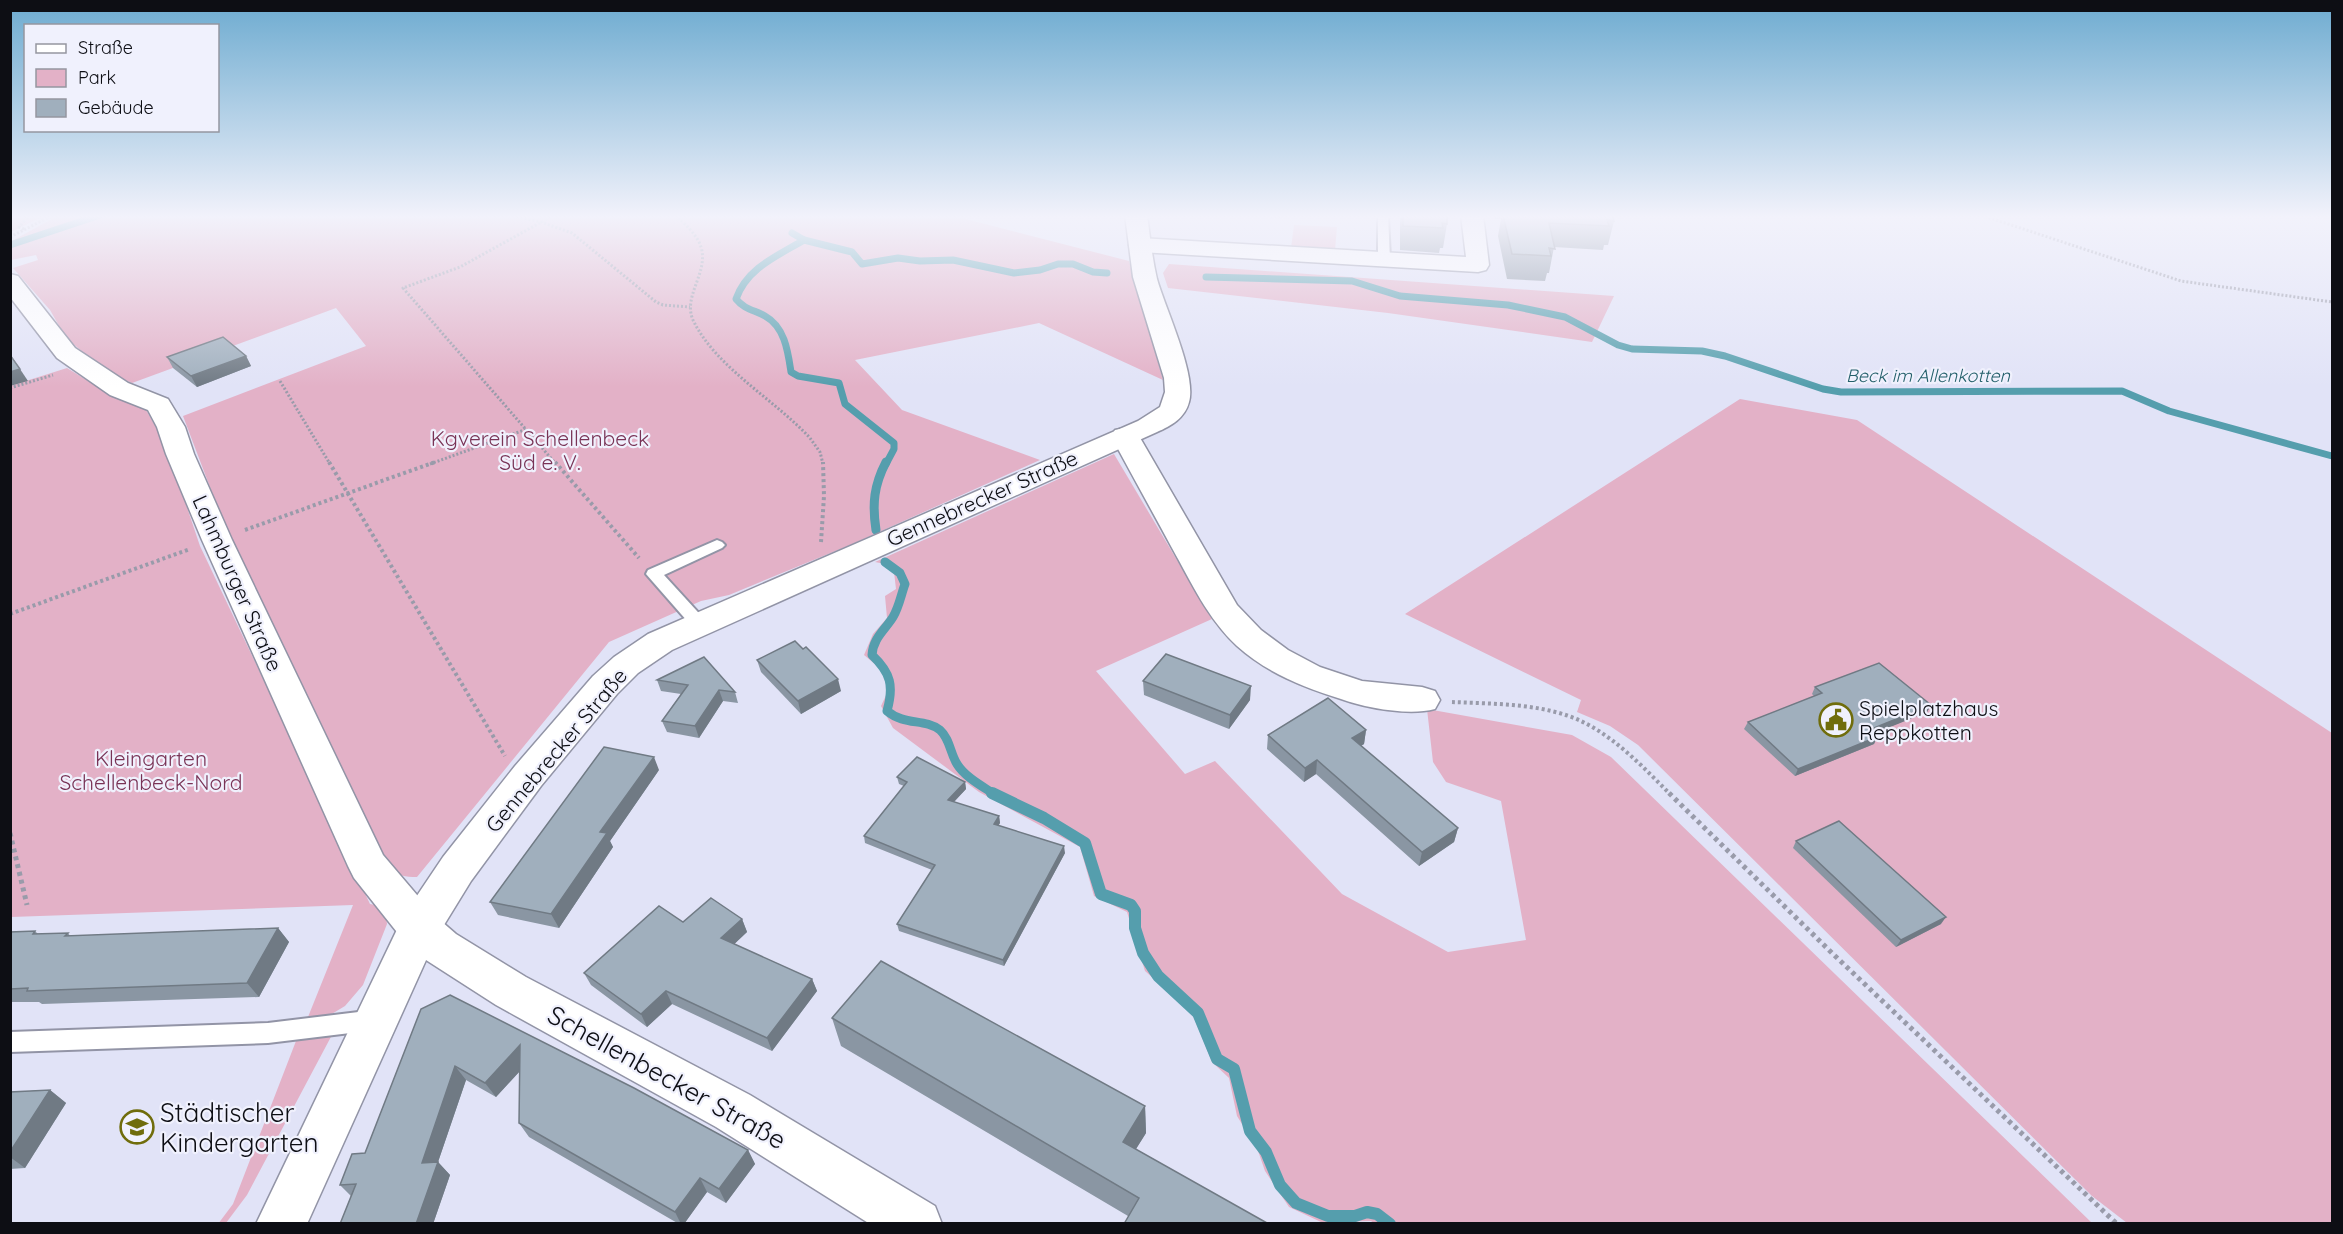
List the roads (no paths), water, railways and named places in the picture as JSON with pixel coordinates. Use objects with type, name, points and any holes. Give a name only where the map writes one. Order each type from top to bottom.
[{"type":"street","name":"Gennebrecker Straße","points":[[281,1224],[419,928],[458,869],[528,776],[605,685],[626,665],[660,642],[701,626],[821,569],[1125,436],[1171,413],[1179,395],[1177,378],[1145,273]]},
{"type":"street","name":"Lahmburger Straße","points":[[10,281],[66,353],[118,389],[158,405],[171,427],[180,454],[217,540],[368,866],[419,928]]},
{"type":"street","points":[[1125,436],[1225,613],[1249,639],[1276,658],[1308,675],[1361,693],[1422,700]]},
{"type":"street","name":"Schellenbecker Straße","points":[[419,928],[441,947],[511,991],[733,1111],[917,1224]]},
{"type":"lane","points":[[701,626],[654,574],[717,545]]},
{"type":"lane","points":[[10,1042],[268,1034],[376,1020]]},
{"type":"waterway","points":[[753,273],[741,288],[736,299],[746,307],[765,316],[777,327],[784,341],[791,372],[798,376],[839,383],[845,404],[894,443],[894,449],[886,464]]},
{"type":"waterway","name":"Beck im Allenkotten","points":[[1012,273],[1018,273]]},
{"type":"waterway","name":"Beck im Allenkotten","points":[[1101,273],[1107,273]]},
{"type":"waterway","name":"Beck im Allenkotten","points":[[1206,277],[1352,281],[1400,296],[1508,305],[1565,317],[1618,345],[1632,349],[1702,351],[1725,356],[1823,389],[1841,392],[2122,391],[2169,411],[2332,456]]},
{"type":"waterway","points":[[876,530],[875,495],[886,462]]},
{"type":"waterway","points":[[885,562],[900,573],[905,584],[895,613],[877,639],[872,655],[889,680],[890,694],[887,711],[901,719],[927,724],[940,730],[960,769],[994,794]]},
{"type":"waterway","points":[[994,794],[1044,818],[1085,843],[1101,894],[1131,905],[1135,911],[1135,928],[1143,953],[1158,976],[1198,1013],[1217,1059],[1234,1069],[1250,1131],[1266,1152],[1280,1185],[1296,1203],[1328,1216],[1355,1216],[1367,1212],[1377,1214],[1390,1224]]},
{"type":"place","name":"Spielplatzhaus Reppkotten","points":[[1836,720]]},
{"type":"place","name":"Städtischer Kindergarten","points":[[137,1127]]},
{"type":"park label","name":"Kgverein Schellenbeck Süd e. V.","points":[[540,450]]},
{"type":"park label","name":"Kleingarten Schellenbeck-Nord","points":[[151,770]]}]
